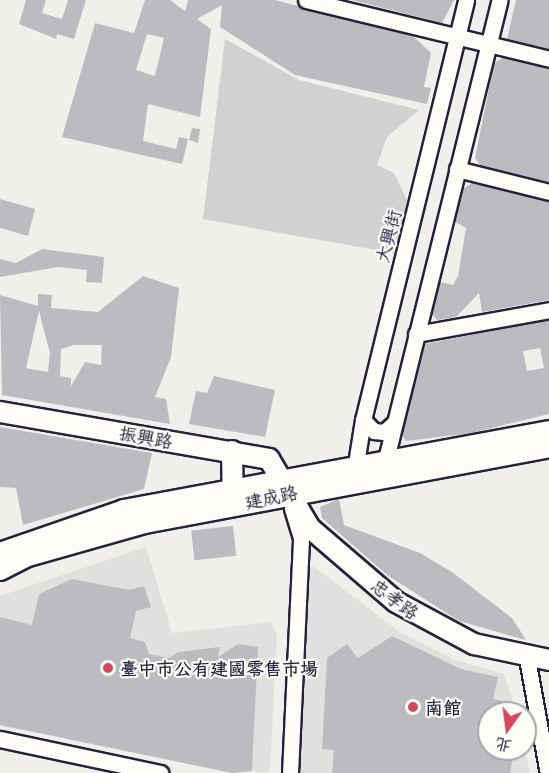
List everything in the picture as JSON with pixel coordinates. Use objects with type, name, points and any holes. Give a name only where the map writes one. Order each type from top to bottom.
[{"type":"main road","name":"振興路","points":[[0,412],[269,459],[284,486]]},
{"type":"main road","name":"建成路","points":[[355,473],[386,459],[549,430]]},
{"type":"main road","name":"建成路","points":[[0,570],[100,533],[284,486],[355,473],[549,447]]},
{"type":"main road","points":[[232,451],[233,490]]},
{"type":"main road","name":"建成路","points":[[0,554],[107,514],[233,490],[284,486]]},
{"type":"main road","name":"忠孝路","points":[[284,486],[310,528],[396,602],[450,634],[527,658],[549,660]]},
{"type":"street","points":[[306,0],[549,59]]},
{"type":"street","name":"大興街","points":[[355,473],[363,420],[466,0]]},
{"type":"street","points":[[386,459],[500,0]]},
{"type":"street","points":[[458,169],[549,192]]},
{"type":"street","points":[[416,334],[549,310]]},
{"type":"street","points":[[363,420],[374,431],[393,424]]},
{"type":"street","points":[[284,486],[301,538],[290,773]]},
{"type":"street","points":[[527,658],[548,773]]},
{"type":"street","points":[[0,740],[160,773]]},
{"type":"shaded area","points":[[225,39],[299,80],[419,110],[387,137],[377,165],[394,173],[407,200],[393,253],[203,219]]},
{"type":"shaded area","name":"臺中市公有建國零售市場","points":[[146,547],[172,633],[271,622],[277,635],[270,770],[264,773],[0,726],[0,596]]},
{"type":"shaded area","name":"南館","points":[[313,566],[401,633],[455,660],[504,674],[513,701],[477,701],[477,761],[528,761],[530,773],[298,773],[306,570]]},
{"type":"building","points":[[26,0],[46,0],[42,13],[62,19],[68,0],[86,0],[74,39],[57,34],[56,39],[19,24]]},
{"type":"building","points":[[145,0],[170,0],[185,11],[188,0],[275,0],[413,36],[431,53],[424,87],[431,88],[427,104],[295,75],[220,27],[222,5],[197,19],[211,29],[200,117],[148,104],[143,141],[176,149],[179,137],[188,139],[182,164],[62,137],[95,23],[134,33]],"holes":[[[147,34],[164,38],[155,76],[136,70]]]},
{"type":"building","points":[[352,0],[454,0],[442,23]]},
{"type":"building","points":[[516,0],[549,0],[549,49],[507,39]]},
{"type":"building","points":[[503,58],[549,68],[549,182],[480,165],[475,158],[494,63]]},
{"type":"building","points":[[192,128],[200,129],[198,143],[189,140]]},
{"type":"building","points":[[472,183],[549,201],[549,300],[482,312],[479,293],[456,317],[437,320],[432,314],[440,282],[453,285],[458,276],[466,228],[455,222],[463,189]]},
{"type":"building","points":[[0,199],[35,209],[28,236],[0,228]]},
{"type":"building","points":[[42,249],[104,257],[102,283],[86,282],[87,270],[58,267],[0,277],[0,259],[16,263]]},
{"type":"building","points":[[143,276],[179,288],[171,357],[155,397],[166,399],[170,424],[2,395],[0,295],[38,306],[38,294],[52,295],[51,308],[98,312]],"holes":[[[39,311],[50,353],[48,372],[26,368]],[[74,345],[102,345],[101,365],[85,362],[71,386],[71,378],[60,376],[61,349]]]},
{"type":"building","points":[[549,320],[549,414],[472,433],[406,441],[402,435],[425,344]],"holes":[[[540,348],[544,368],[527,371],[523,351]]]},
{"type":"building","points":[[214,376],[275,390],[265,437],[189,424],[196,391],[207,393]]},
{"type":"building","points":[[0,427],[152,453],[144,489],[23,525],[16,488],[0,487]]},
{"type":"building","points":[[339,499],[344,525],[420,553],[452,572],[512,618],[526,640],[459,621],[387,575],[322,518],[320,507]]},
{"type":"building","points":[[233,526],[236,556],[194,560],[191,530]]},
{"type":"building","name":"臺中市公有建國零售市場","points":[[72,579],[129,590],[144,586],[151,607],[136,611],[130,638],[145,642],[149,654],[169,658],[179,652],[220,647],[218,657],[238,644],[258,647],[252,771],[232,773],[0,725],[0,617],[32,625],[39,594]]},
{"type":"building","name":"南館","points":[[392,636],[461,669],[498,677],[493,699],[503,701],[477,701],[477,761],[512,761],[510,773],[332,773],[334,750],[322,749],[327,658],[347,644],[358,658]]},
{"type":"place","name":"臺中市公有建國零售市場","points":[[108,668]]},
{"type":"place","name":"南館","points":[[413,707]]}]
